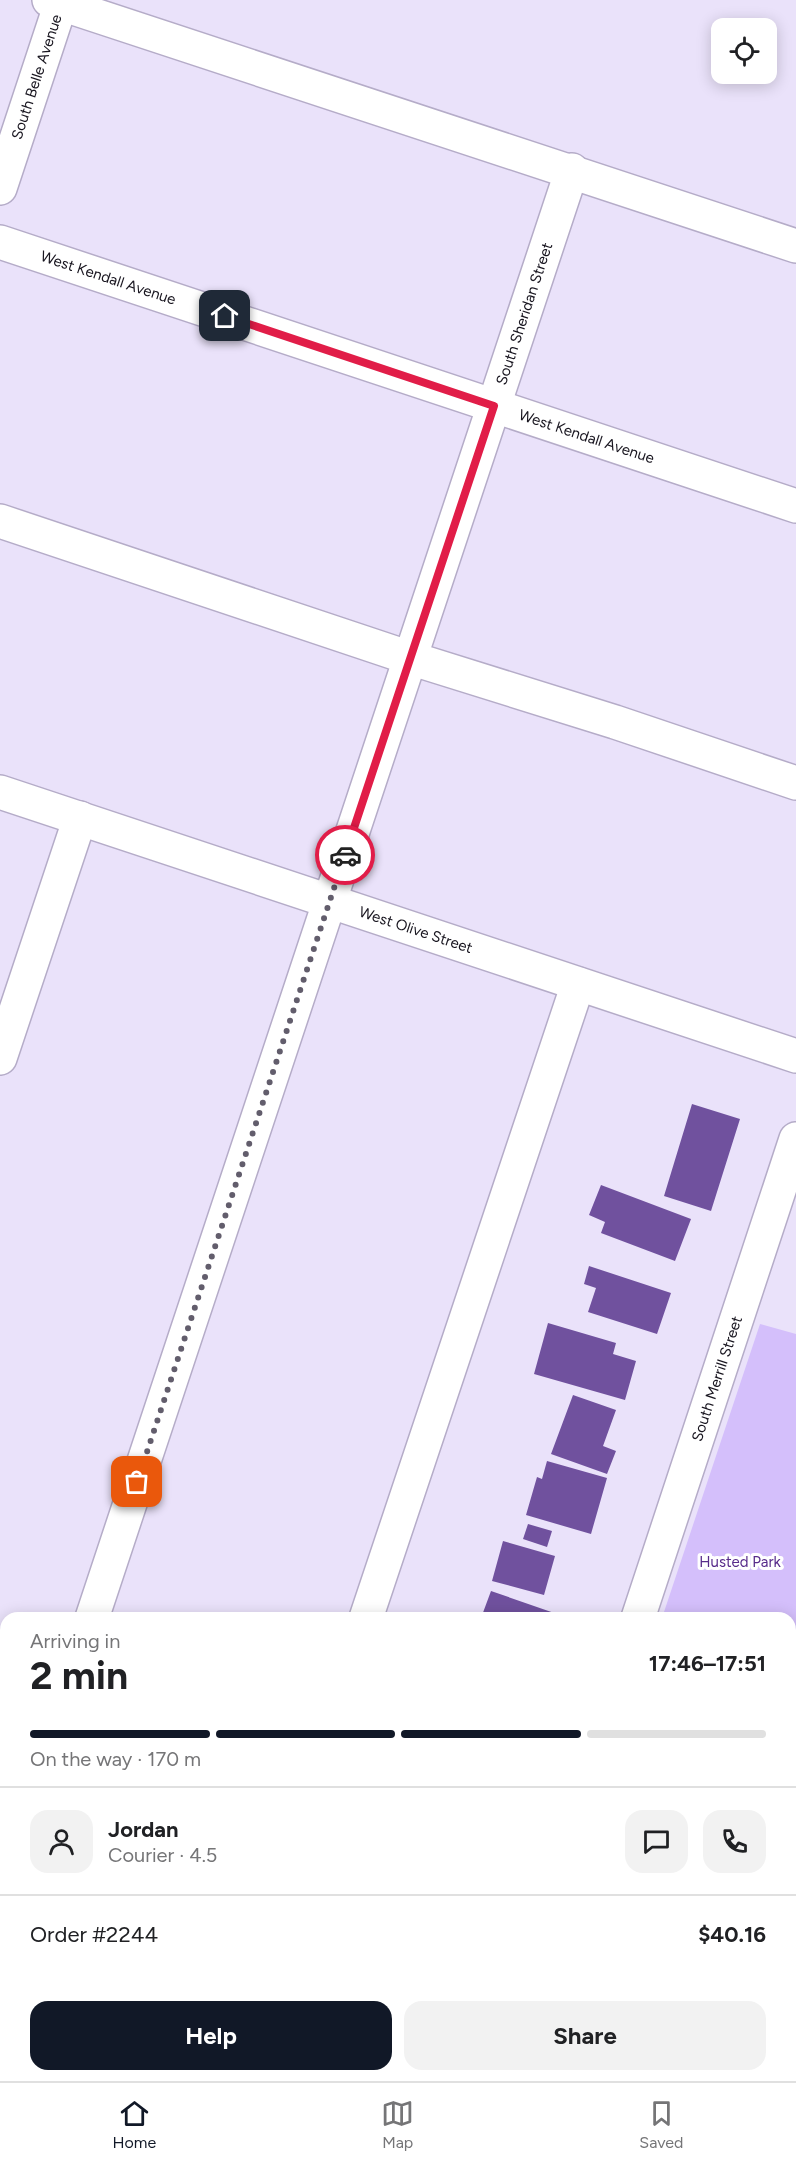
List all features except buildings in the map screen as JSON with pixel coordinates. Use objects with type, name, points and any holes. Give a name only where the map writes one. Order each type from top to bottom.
[{"type":"street","points":[[58,1],[796,246]]},
{"type":"street","name":"South Belle Avenue","points":[[0,188],[58,1]]},
{"type":"street","name":"South Sheridan Street","points":[[94,1612],[572,170]]},
{"type":"street","name":"West Kendall Avenue","points":[[0,242],[796,506]]},
{"type":"street","points":[[0,521],[410,658],[615,722],[796,783]]},
{"type":"street","name":"West Olive Street","points":[[0,792],[796,1056]]},
{"type":"street","points":[[0,1058],[80,818]]},
{"type":"street","points":[[368,1612],[578,984]]},
{"type":"street","name":"South Merrill Street","points":[[640,1612],[796,1139]]},
{"type":"green space","name":"Husted Park","points":[[760,1324],[796,1334],[796,1612],[664,1612]]},
{"type":"way so far","points":[[137,1482],[345,855]]},
{"type":"route","points":[[225,316],[494,406],[345,855]]}]
